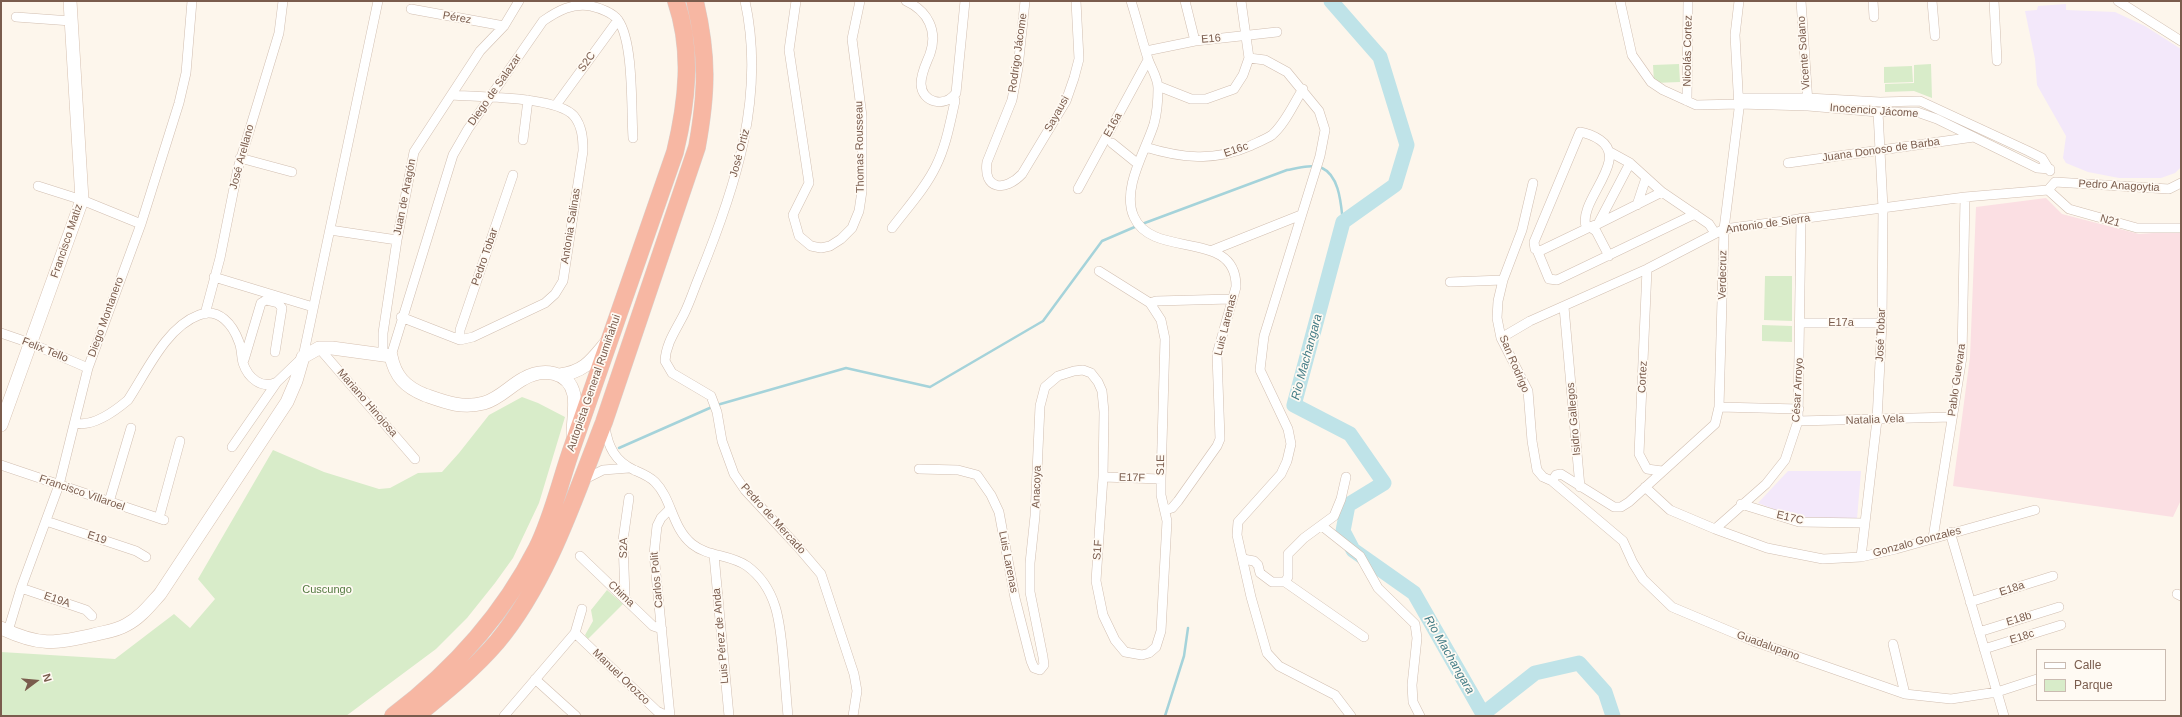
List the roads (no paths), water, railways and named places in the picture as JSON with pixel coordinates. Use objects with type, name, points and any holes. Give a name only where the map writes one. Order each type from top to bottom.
[{"type":"highway","name":"Autopista General Rumiñahui","points":[[393,716],[440,677],[482,632],[505,602],[537,548],[675,152],[681,126],[687,80],[687,55],[683,27],[676,1]]},
{"type":"highway","name":"Autopista General Rumiñahui","points":[[416,716],[459,681],[496,642],[519,612],[553,551],[604,422],[697,147],[704,108],[706,69],[701,29],[695,1]]},
{"type":"street","name":"Francisco Matiz","points":[[1,425],[82,200],[70,1]]},
{"type":"street","name":"Diego Montanero","points":[[5,630],[59,485],[76,423],[88,368],[140,224],[183,87],[192,1]]},
{"type":"street","name":"José Arellano","points":[[205,314],[240,158],[279,33],[282,1]]},
{"type":"street","points":[[5,630],[32,641],[63,642],[110,631],[125,626],[137,618],[160,594],[287,402],[296,381],[303,357],[378,1]]},
{"type":"street","name":"Juan de Aragón","points":[[387,355],[383,333],[397,240],[414,152],[480,51],[504,26],[520,1]]},
{"type":"street","name":"José Ortiz","points":[[690,299],[713,244],[735,174],[748,123],[753,69],[751,28],[745,1]]},
{"type":"street","name":"Thomas Rousseau","points":[[796,1],[789,50],[808,183],[793,215],[799,236],[812,246],[822,248],[830,246],[842,239],[852,228],[859,211],[862,197],[862,116],[852,40],[860,1]]},
{"type":"street","points":[[906,1],[922,12],[932,29],[930,53],[922,72],[922,92],[932,102],[939,102],[954,97]]},
{"type":"street","points":[[892,228],[926,184],[936,166],[944,146],[955,101],[954,97],[958,88],[965,1]]},
{"type":"street","name":"Rodrigo Jácome","points":[[986,172],[987,162],[1012,100],[1018,68],[1025,1]]},
{"type":"street","name":"Sayausi","points":[[986,172],[991,182],[999,186],[1006,187],[1015,182],[1022,174],[1066,101],[1079,59],[1076,1]]},
{"type":"street","points":[[1131,1],[1158,86],[1154,123],[1134,176],[1132,194],[1132,207],[1136,220],[1144,233],[1158,238],[1213,250],[1301,216]]},
{"type":"street","points":[[1185,1],[1194,41]]},
{"type":"street","points":[[1158,86],[1191,99],[1206,99],[1221,95],[1234,89],[1243,75],[1249,58],[1241,1]]},
{"type":"street","name":"Inocencio Jácome","points":[[1620,1],[1632,55],[1651,82],[1658,88],[1696,105],[1739,101],[1920,101],[2042,158],[2050,169],[2055,182]]},
{"type":"street","name":"Nicolás Cortez","points":[[1687,101],[1688,1]]},
{"type":"street","name":"Verdecruz","points":[[1580,487],[1614,506],[1621,507],[1630,502],[1662,471],[1715,424],[1719,407],[1724,229],[1739,101],[1735,35],[1739,1]]},
{"type":"street","name":"Vicente Solano","points":[[1801,1],[1808,102]]},
{"type":"street","points":[[1873,1],[1874,17]]},
{"type":"street","points":[[1932,1],[1934,36]]},
{"type":"street","points":[[1994,1],[1997,62]]},
{"type":"street","points":[[2118,1],[2180,40]]},
{"type":"street","name":"Diego de Salazar","points":[[387,355],[401,318],[453,155],[468,129],[491,98],[543,21],[560,9],[578,4],[600,8],[618,20]]},
{"type":"street","name":"Pérez","points":[[411,9],[504,26]]},
{"type":"street","points":[[16,17],[71,21]]},
{"type":"street","points":[[618,20],[625,37],[628,52],[633,138]]},
{"type":"street","name":"S2C","points":[[556,105],[618,20]]},
{"type":"street","name":"E16","points":[[1147,55],[1194,41],[1277,32]]},
{"type":"street","name":"E16a","points":[[1078,190],[1147,55]]},
{"type":"street","points":[[1249,58],[1265,60],[1287,72],[1303,89],[1319,111],[1325,130],[1318,163],[1264,336],[1260,370],[1288,429],[1291,444],[1287,461],[1281,474],[1238,522],[1237,535],[1251,597],[1267,653],[1279,666],[1334,695],[1351,716]]},
{"type":"street","name":"E16c","points":[[1145,147],[1167,154],[1191,158],[1216,157],[1234,153],[1272,134],[1288,114],[1303,89]]},
{"type":"street","name":"Antonia Salinas","points":[[452,95],[528,100],[565,108],[574,116],[581,129],[583,139],[583,151],[562,281],[555,294],[532,310],[472,337],[460,340]]},
{"type":"street","points":[[523,140],[528,100]]},
{"type":"street","name":"Inocencio Jácome","points":[[1808,102],[1878,112],[1917,112],[1974,137],[2037,168],[2050,169]]},
{"type":"street","name":"José Tobar","points":[[1861,557],[1876,420],[1882,323],[1883,208],[1878,112]]},
{"type":"street","points":[[1594,226],[1586,226],[1586,215],[1609,163],[1610,152],[1606,144],[1598,138],[1580,132],[1534,242],[1535,249],[1538,250],[1549,279],[1552,281],[1562,279],[1695,214]]},
{"type":"street","name":"Juana Donoso de Barba","points":[[1788,164],[1974,137]]},
{"type":"street","points":[[1112,143],[1138,164]]},
{"type":"street","points":[[2027,163],[2028,151]]},
{"type":"street","points":[[1610,152],[1630,163],[1662,192],[1709,224],[1715,233]]},
{"type":"street","points":[[240,158],[292,172]]},
{"type":"street","points":[[1594,226],[1630,163]]},
{"type":"street","name":"Pedro Tobar","points":[[460,340],[460,330],[513,175]]},
{"type":"street","points":[[1637,205],[1646,178]]},
{"type":"street","points":[[2048,190],[2055,182]]},
{"type":"street","name":"Pedro Anagoytia","points":[[2055,182],[2169,189],[2181,183]]},
{"type":"street","name":"San Rodrigo","points":[[1533,183],[1522,230],[1503,280],[1498,301],[1497,318],[1501,338],[1528,391],[1532,441],[1537,470],[1543,477],[1552,481]]},
{"type":"street","points":[[38,186],[82,200],[140,224]]},
{"type":"street","name":"Antonio de Sierra","points":[[1501,338],[1530,321],[1648,269],[1724,229],[1965,197],[2048,190]]},
{"type":"street","name":"N21","points":[[2048,190],[2069,209],[2076,211],[2137,228],[2181,228]]},
{"type":"street","points":[[1538,250],[1594,226],[1662,192]]},
{"type":"street","name":"Pablo Guevara","points":[[1933,538],[1962,357],[1965,197]]},
{"type":"street","name":"César Arroyo","points":[[1714,530],[1741,504],[1766,484],[1785,460],[1798,421],[1802,218]]},
{"type":"street","points":[[1594,226],[1609,256]]},
{"type":"street","points":[[330,230],[397,240]]},
{"type":"street","name":"Luis Larenas","points":[[1165,510],[1172,508],[1178,501],[1217,446],[1220,439],[1218,354],[1231,299],[1236,287],[1236,281],[1224,259],[1213,250]]},
{"type":"street","name":"Cortez","points":[[1648,269],[1639,454],[1647,469],[1662,471]]},
{"type":"street","points":[[1099,271],[1150,303],[1156,301],[1231,299]]},
{"type":"street","points":[[214,277],[313,307]]},
{"type":"street","points":[[1450,282],[1503,280]]},
{"type":"street","name":"Pedro de Mercado","points":[[690,299],[670,341],[665,361],[672,373],[711,396],[717,412],[722,441],[734,474],[745,490],[821,574],[854,674],[857,696],[853,716]]},
{"type":"street","points":[[243,363],[261,303],[266,300],[278,303],[282,308],[275,352]]},
{"type":"street","name":"S1E","points":[[1150,303],[1161,320],[1165,339],[1161,495],[1167,521],[1161,631]]},
{"type":"street","name":"Isidro Gallegos","points":[[1564,306],[1580,487]]},
{"type":"street","points":[[76,423],[86,423],[106,416],[120,408],[128,400],[165,343],[185,324],[199,315],[211,313],[227,320],[240,342],[243,363],[248,373],[259,384],[272,385],[277,382]]},
{"type":"street","points":[[401,318],[460,340]]},
{"type":"street","name":"E17a","points":[[1800,323],[1882,323]]},
{"type":"street","name":"Felix Tello","points":[[1,334],[30,343],[88,368]]},
{"type":"street","points":[[232,447],[277,382],[303,357],[319,348],[332,348],[387,355],[398,376],[412,390],[450,404],[460,406],[478,404],[492,400],[523,379],[534,374],[548,372],[560,375],[573,373],[582,368],[609,340]]},
{"type":"street","name":"Mariano Hinojosa","points":[[319,348],[415,458]]},
{"type":"street","name":"Anacoya","points":[[1043,657],[1030,592],[1030,563],[1035,516],[1040,406],[1045,387],[1058,376],[1074,371],[1083,370],[1091,373],[1102,391]]},
{"type":"street","points":[[560,375],[570,384],[574,397],[572,446]]},
{"type":"street","name":"S1F","points":[[1102,391],[1104,412],[1103,477],[1096,581],[1103,615],[1114,640],[1125,652],[1142,655],[1150,653],[1156,647],[1161,631]]},
{"type":"street","points":[[1719,407],[1799,409]]},
{"type":"street","name":"Natalia Vela","points":[[1798,421],[1952,417]]},
{"type":"street","points":[[604,422],[610,448],[618,459],[629,468],[654,481],[685,537],[699,549],[714,555],[727,557],[746,566],[763,581],[775,603],[779,618],[788,716]]},
{"type":"street","points":[[109,502],[131,428]]},
{"type":"street","name":"Francisco Villaroel","points":[[1,465],[161,519],[180,441]]},
{"type":"street","points":[[580,482],[603,470],[629,468]]},
{"type":"street","name":"Luis Larenas","points":[[919,469],[958,470],[978,475],[991,495],[999,512],[1015,598],[1034,668],[1040,670],[1044,665],[1043,657]]},
{"type":"street","points":[[1552,481],[1556,475],[1561,474],[1580,487]]},
{"type":"street","name":"E17F","points":[[1103,477],[1161,479]]},
{"type":"street","points":[[1285,582],[1288,577],[1288,554],[1304,538],[1334,516],[1338,509],[1346,477]]},
{"type":"street","name":"Guadalupano","points":[[1552,481],[1623,542],[1643,579],[1672,607],[1753,641],[1905,694],[1952,699],[1997,692],[2036,679]]},
{"type":"street","name":"Gonzalo Gonzales","points":[[1645,487],[1670,510],[1714,530],[1767,548],[1824,559],[1861,557],[1897,549],[1950,532],[2035,510]]},
{"type":"street","name":"S2A","points":[[625,597],[623,540],[629,498]]},
{"type":"street","name":"E17C","points":[[1741,504],[1799,522],[1864,523]]},
{"type":"street","name":"Carlos Polit","points":[[670,509],[661,518],[654,546],[670,715]]},
{"type":"street","name":"E19","points":[[46,521],[136,552],[146,557]]},
{"type":"street","points":[[1322,526],[1360,556],[1378,588],[1415,624],[1417,638],[1412,685],[1413,702],[1420,716]]},
{"type":"street","points":[[1950,532],[2004,716]]},
{"type":"street","name":"Luis Pérez de Anda","points":[[714,555],[729,716]]},
{"type":"street","name":"Chima","points":[[580,556],[625,597],[653,626],[662,630]]},
{"type":"street","points":[[1243,559],[1254,561],[1258,565],[1260,573],[1272,582],[1285,582],[1364,637]]},
{"type":"street","name":"E18a","points":[[1970,602],[2053,576]]},
{"type":"street","name":"E19A","points":[[21,588],[86,610],[92,616]]},
{"type":"street","name":"E18b","points":[[1979,632],[2059,607]]},
{"type":"street","points":[[504,716],[575,633],[582,609]]},
{"type":"street","name":"E18c","points":[[1984,649],[2061,625]]},
{"type":"street","name":"Manuel Orozco","points":[[575,633],[657,712],[670,715]]},
{"type":"street","points":[[1893,644],[1905,694]]},
{"type":"street","points":[[535,679],[576,716]]},
{"type":"waterway","name":"Rio Machangara","points":[[1331,1],[1380,57],[1407,145],[1395,185],[1343,222],[1294,405],[1350,434],[1384,483],[1348,505],[1343,531],[1353,550],[1414,593],[1483,714],[1535,673],[1579,663],[1605,692],[1613,716]]},
{"type":"waterway","points":[[1142,224],[1287,170],[1309,166],[1322,168],[1333,178],[1340,200],[1343,222]]},
{"type":"waterway","points":[[717,405],[846,368],[930,387],[1043,321],[1102,241],[1137,226]]},
{"type":"waterway","points":[[619,448],[712,407]]},
{"type":"waterway","points":[[1165,716],[1184,656],[1188,628]]},
{"type":"park label","name":"Cuscungo","points":[[327,590]]}]
